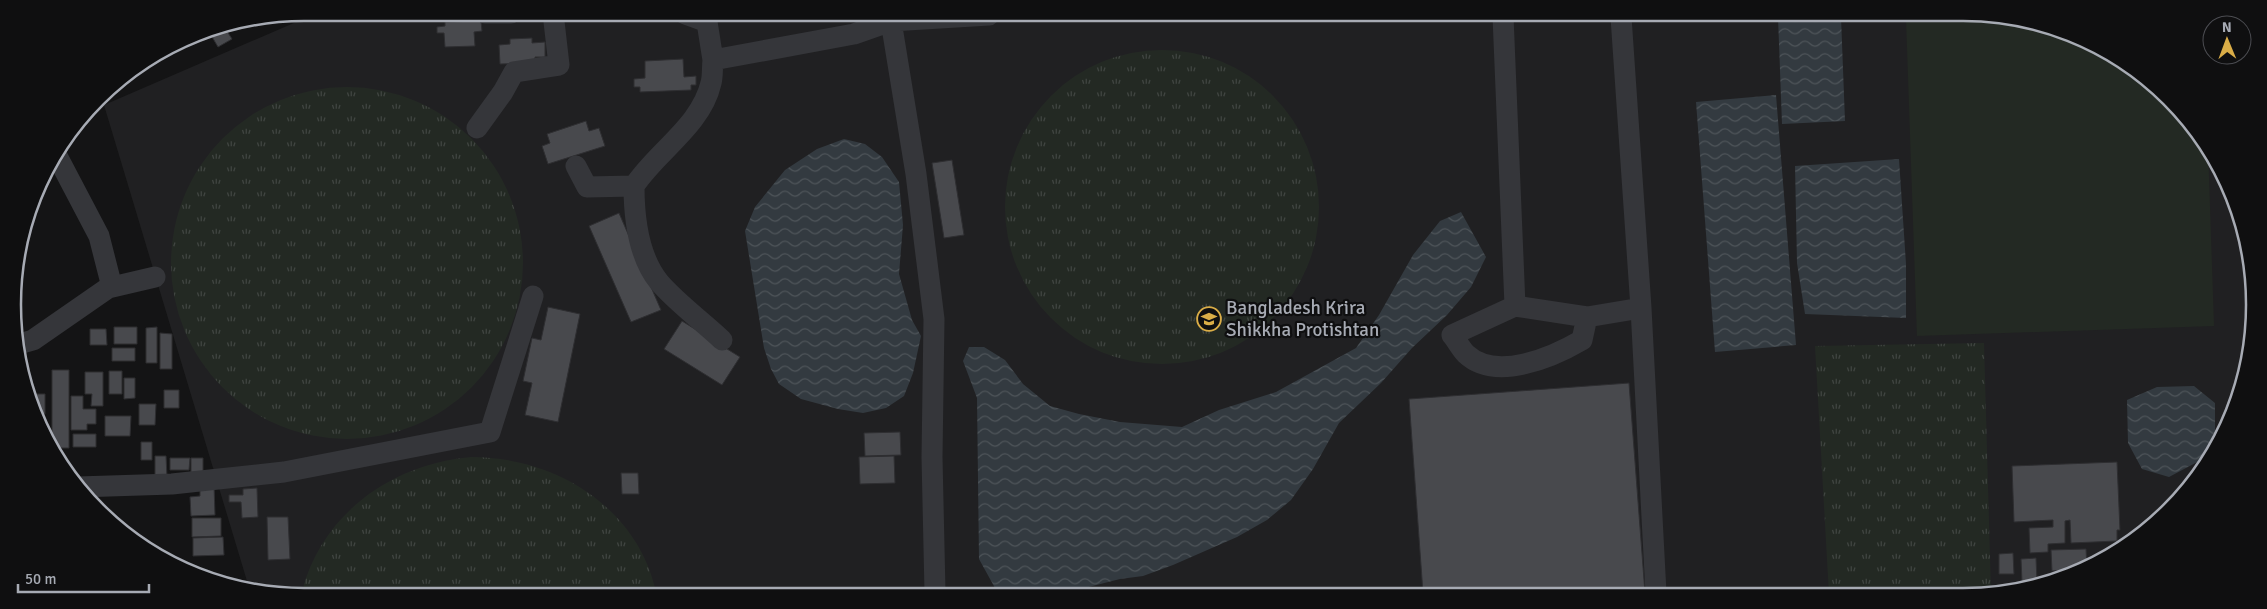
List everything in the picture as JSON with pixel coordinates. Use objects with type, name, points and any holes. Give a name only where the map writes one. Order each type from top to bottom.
[{"type":"street","points":[[477,128],[504,92],[514,72],[558,65],[554,21]]},
{"type":"street","points":[[704,21],[707,22],[713,60],[711,84],[695,117],[642,174],[634,186],[634,210],[643,254],[659,281],[722,340]]},
{"type":"street","points":[[713,60],[854,34],[882,21]]},
{"type":"street","points":[[889,21],[916,174],[934,319],[932,457],[936,588]]},
{"type":"street","points":[[1503,21],[1515,306]]},
{"type":"street","points":[[1621,21],[1641,308],[1656,588]]},
{"type":"street","points":[[60,162],[99,236],[112,287]]},
{"type":"street","points":[[576,166],[588,187],[634,186]]},
{"type":"street","points":[[24,343],[34,340],[112,287],[156,277]]},
{"type":"street","points":[[88,487],[172,484],[284,472],[490,432],[533,296]]},
{"type":"street","points":[[1588,317],[1582,340],[1561,352],[1529,364],[1491,366],[1467,355],[1452,335],[1515,306],[1588,317],[1641,308]]},
{"type":"shaded area","name":"Bangladesh Krira Shikkha Protishtan","points":[[298,21],[304,21],[1981,22],[2036,31],[2088,50],[2120,69],[2163,104],[2187,132],[2208,163],[2231,213],[2243,268],[2246,304],[2245,323],[2236,378],[2217,430],[2198,462],[2163,505],[2135,529],[2107,548],[2054,573],[1999,585],[1962,588],[286,587],[247,582],[104,105]]},
{"type":"green space","points":[[1906,21],[1981,22],[2018,27],[2054,36],[2088,50],[2120,69],[2163,104],[2198,147],[2209,164],[2214,326],[1917,336]]},
{"type":"green space","points":[[1147,50],[1177,50],[1208,56],[1236,68],[1262,85],[1284,107],[1301,133],[1313,161],[1319,192],[1319,222],[1313,253],[1301,281],[1284,307],[1262,329],[1236,346],[1208,358],[1177,364],[1147,364],[1116,358],[1088,346],[1062,329],[1040,307],[1023,281],[1011,253],[1005,222],[1005,192],[1011,161],[1023,133],[1040,107],[1062,85],[1088,68],[1116,56]]},
{"type":"green space","points":[[347,87],[381,90],[414,100],[459,127],[483,151],[510,196],[520,229],[523,263],[520,297],[510,330],[483,375],[459,399],[414,426],[381,436],[347,439],[313,436],[280,426],[235,399],[211,375],[184,330],[174,297],[171,263],[174,229],[184,196],[211,151],[235,127],[280,100],[313,90]]},
{"type":"green space","points":[[1984,343],[1991,586],[1962,588],[1829,588],[1815,346]]},
{"type":"green space","points":[[471,457],[502,459],[532,466],[561,477],[588,492],[611,511],[631,535],[646,562],[655,588],[303,588],[312,563],[326,538],[344,516],[365,497],[389,482],[415,470],[442,462]]},
{"type":"water","points":[[1778,21],[1841,21],[1845,121],[1782,124]]},
{"type":"water","points":[[1776,95],[1796,345],[1715,352],[1696,102]]},
{"type":"water","points":[[844,139],[865,144],[882,157],[899,182],[903,225],[899,274],[912,320],[921,336],[913,373],[904,396],[886,408],[863,413],[838,409],[801,399],[779,384],[771,369],[764,348],[745,231],[755,207],[785,170],[817,149]]},
{"type":"water","points":[[1899,159],[1906,264],[1906,318],[1805,314],[1797,263],[1795,166]]},
{"type":"water","points":[[1461,212],[1486,257],[1471,287],[1447,315],[1412,348],[1381,383],[1339,423],[1313,469],[1291,500],[1267,520],[1237,537],[1143,576],[1120,579],[1085,588],[995,588],[979,559],[977,398],[963,361],[969,347],[984,347],[1005,360],[1023,384],[1050,406],[1120,422],[1182,427],[1219,410],[1276,392],[1356,348],[1379,315],[1413,255],[1440,221]]},
{"type":"water","points":[[2194,386],[2215,403],[2215,431],[2207,448],[2198,461],[2169,477],[2142,469],[2128,443],[2127,400],[2157,387]]},
{"type":"building","points":[[481,21],[482,31],[474,32],[475,46],[445,47],[444,33],[437,33],[437,27],[445,26],[445,22]]},
{"type":"building","points":[[228,32],[232,39],[218,47],[212,36]]},
{"type":"building","points":[[532,38],[532,43],[545,42],[545,57],[535,57],[535,63],[500,64],[499,45],[510,44],[510,39]]},
{"type":"building","points":[[683,59],[684,77],[696,76],[696,85],[691,85],[691,90],[640,92],[640,87],[634,87],[634,79],[645,78],[645,61]]},
{"type":"building","points":[[586,121],[589,131],[599,128],[605,146],[548,164],[542,146],[550,143],[547,134]]},
{"type":"building","points":[[952,160],[964,235],[944,238],[932,163]]},
{"type":"building","points":[[619,213],[661,310],[631,322],[589,226]]},
{"type":"building","points":[[548,307],[580,314],[558,422],[525,415],[532,383],[523,381],[532,338],[541,340]]},
{"type":"building","points":[[682,321],[740,357],[722,385],[664,349]]},
{"type":"building","points":[[114,327],[137,327],[137,344],[114,344]]},
{"type":"building","points":[[157,327],[157,363],[146,363],[146,328]]},
{"type":"building","points":[[90,329],[106,329],[107,345],[90,345]]},
{"type":"building","points":[[160,333],[172,334],[172,369],[160,369]]},
{"type":"building","points":[[112,348],[135,348],[135,361],[112,361]]},
{"type":"building","points":[[52,370],[69,370],[69,448],[60,448],[52,434]]},
{"type":"building","points":[[109,371],[122,371],[122,394],[109,394]]},
{"type":"building","points":[[85,372],[103,372],[103,406],[91,406],[92,394],[85,394]]},
{"type":"building","points":[[124,378],[135,378],[135,398],[124,399]]},
{"type":"building","points":[[1629,383],[1645,588],[1423,588],[1409,399]]},
{"type":"building","points":[[164,390],[179,390],[179,408],[164,408]]},
{"type":"building","points":[[35,394],[45,394],[45,414],[43,414]]},
{"type":"building","points":[[71,396],[83,396],[83,409],[96,409],[96,424],[87,424],[87,430],[71,430]]},
{"type":"building","points":[[139,404],[156,404],[155,425],[139,425]]},
{"type":"building","points":[[105,416],[131,416],[130,436],[105,436]]},
{"type":"building","points":[[900,432],[901,455],[865,456],[864,433]]},
{"type":"building","points":[[73,434],[96,434],[96,447],[73,447]]},
{"type":"building","points":[[141,442],[152,442],[152,460],[141,460]]},
{"type":"building","points":[[155,456],[166,456],[167,478],[155,478]]},
{"type":"building","points":[[894,456],[895,483],[860,484],[859,457]]},
{"type":"building","points":[[170,458],[190,458],[189,470],[170,470]]},
{"type":"building","points":[[191,458],[203,458],[203,477],[191,477]]},
{"type":"building","points":[[2117,462],[2120,530],[2117,530],[2117,541],[2071,543],[2070,520],[2065,521],[2065,543],[2048,544],[2048,552],[2030,553],[2029,528],[2053,527],[2053,520],[2014,522],[2012,466]]},
{"type":"building","points":[[621,473],[638,473],[639,494],[622,494]]},
{"type":"building","points":[[200,485],[214,485],[215,515],[191,516],[190,497],[200,496]]},
{"type":"building","points":[[257,488],[258,517],[242,518],[241,502],[229,502],[229,495],[243,495],[243,489]]},
{"type":"building","points":[[267,517],[288,517],[290,559],[268,560]]},
{"type":"building","points":[[192,518],[221,518],[221,536],[192,537]]},
{"type":"building","points":[[223,537],[224,555],[193,556],[193,538]]},
{"type":"building","points":[[2086,549],[2087,560],[2061,570],[2052,571],[2051,550]]},
{"type":"building","points":[[2013,553],[2014,574],[1999,574],[1999,554]]},
{"type":"building","points":[[2036,558],[2037,578],[2022,581],[2021,559]]},
{"type":"place","name":"Bangladesh Krira Shikkha Protishtan","points":[[1209,319]]}]
